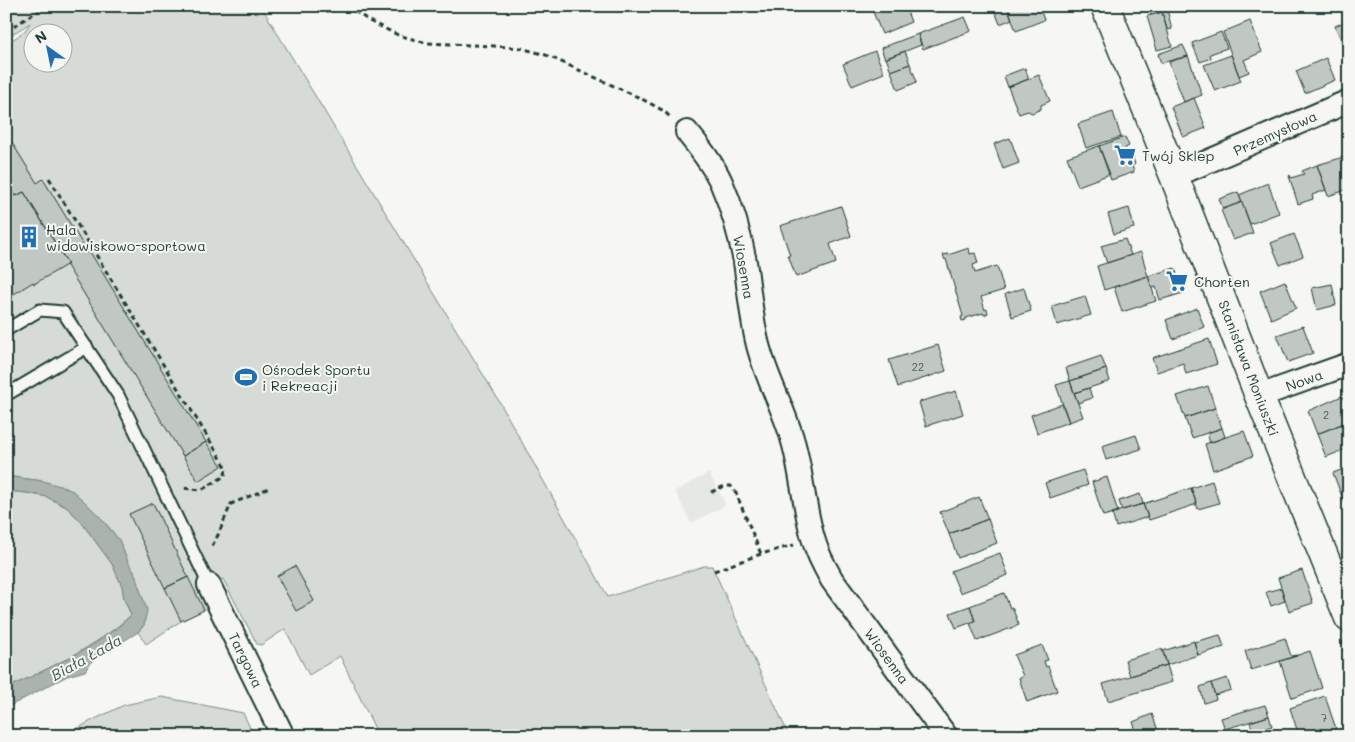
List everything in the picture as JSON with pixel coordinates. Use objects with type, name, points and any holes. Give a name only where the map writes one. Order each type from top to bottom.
[{"type":"street","name":"Stanisława Moniuszki","points":[[1105,6],[1349,618]]},
{"type":"street","name":"Przemysłowa","points":[[1174,176],[1349,101]]},
{"type":"street","name":"Wiosenna","points":[[687,132],[720,180],[732,210],[744,261],[757,340],[764,367],[787,419],[813,539],[822,562],[832,580],[946,736]]},
{"type":"street","name":"Nowa","points":[[1259,396],[1349,364]]},
{"type":"street","name":"Targowa","points":[[209,585],[283,736]]},
{"type":"lane","points":[[6,330],[40,310],[63,312],[118,395],[209,585]]},
{"type":"lane","points":[[6,395],[87,347]]},
{"type":"path","points":[[6,31],[46,6]]},
{"type":"path","points":[[347,6],[370,22],[398,35],[426,43],[521,48],[546,55],[664,111],[687,132]]},
{"type":"path","points":[[49,178],[226,467],[225,476],[201,490],[182,488]]},
{"type":"path","points":[[711,492],[731,486],[736,493],[761,554]]},
{"type":"path","points":[[212,546],[231,504],[269,488]]},
{"type":"path","points":[[714,571],[761,554],[813,539]]},
{"type":"shaded area","name":"Ośrodek Sportu i Rekreacji","points":[[6,6],[261,6],[499,401],[608,597],[704,566],[712,566],[789,736],[377,736],[340,656],[309,675],[285,629],[261,645],[257,644],[223,579],[201,589],[209,607],[181,621],[146,644],[138,632],[144,625],[139,587],[134,572],[119,540],[102,519],[87,504],[43,481],[6,476],[6,44],[22,33],[22,72],[72,72],[72,22],[22,22],[22,28],[6,38]]},
{"type":"shaded area","points":[[709,473],[726,505],[691,523],[675,491]]},
{"type":"shaded area","points":[[6,491],[47,497],[66,507],[79,519],[112,564],[122,586],[124,599],[131,615],[87,647],[6,689]]},
{"type":"shaded area","points":[[162,697],[243,713],[254,736],[64,736],[124,705]]},
{"type":"water","name":"Biała Łada","points":[[6,476],[43,481],[60,486],[73,491],[87,504],[119,540],[134,572],[147,610],[144,625],[138,632],[92,661],[85,671],[67,676],[6,708],[6,689],[88,648],[118,627],[131,615],[124,599],[122,586],[112,564],[79,519],[66,507],[47,497],[6,491]]},
{"type":"building","points":[[905,6],[911,22],[882,34],[871,7]]},
{"type":"building","points":[[1007,6],[1012,19],[1000,24],[994,9]]},
{"type":"building","points":[[1007,6],[1039,6],[1044,20],[1016,31]]},
{"type":"building","points":[[1166,6],[1172,29],[1167,30],[1162,12],[1151,15],[1149,10]]},
{"type":"building","points":[[1162,12],[1172,46],[1157,50],[1147,16]]},
{"type":"building","points":[[965,17],[971,31],[923,49],[918,34]]},
{"type":"building","points":[[1349,20],[1349,49],[1346,51],[1335,26]]},
{"type":"building","points":[[1250,21],[1262,52],[1244,60],[1249,72],[1239,76],[1223,32]]},
{"type":"building","points":[[1221,32],[1227,48],[1210,54],[1211,58],[1200,62],[1192,43]]},
{"type":"building","points":[[918,34],[921,45],[885,59],[881,48]]},
{"type":"building","points":[[1183,45],[1188,56],[1161,63],[1158,54]]},
{"type":"building","points":[[875,51],[884,73],[852,86],[843,64]]},
{"type":"building","points":[[905,51],[910,64],[891,71],[886,58]]},
{"type":"building","points":[[1231,55],[1241,81],[1215,91],[1204,65]]},
{"type":"building","points":[[1188,56],[1202,95],[1184,102],[1169,62]]},
{"type":"building","points":[[1326,58],[1335,80],[1305,93],[1296,71]]},
{"type":"building","points":[[910,64],[917,82],[898,90],[891,71]]},
{"type":"building","points":[[1025,68],[1029,79],[1008,87],[1004,76]]},
{"type":"building","points":[[1039,75],[1050,101],[1041,105],[1041,109],[1032,113],[1028,111],[1019,114],[1008,87]]},
{"type":"building","points":[[1194,98],[1206,128],[1183,137],[1171,107]]},
{"type":"building","points":[[1113,112],[1121,137],[1086,148],[1078,124]]},
{"type":"building","points":[[6,133],[37,183],[43,179],[206,442],[183,456],[24,192],[16,196],[6,181]]},
{"type":"building","points":[[1125,137],[1129,146],[1125,148],[1128,156],[1132,155],[1135,164],[1132,166],[1134,172],[1111,180],[1099,146]]},
{"type":"building","points":[[1010,138],[1019,163],[1003,169],[994,144]]},
{"type":"building","points":[[1099,146],[1110,174],[1078,186],[1067,157]]},
{"type":"building","points":[[1346,155],[1349,162],[1349,189],[1328,196],[1317,165]]},
{"type":"building","points":[[1317,165],[1326,190],[1312,195],[1313,199],[1298,204],[1289,176],[1291,178],[1304,174],[1302,171]]},
{"type":"building","name":"Hala widowiskowo-sportowa","points":[[6,181],[16,196],[24,192],[68,264],[34,284],[33,282],[6,299]]},
{"type":"building","points":[[1268,183],[1279,213],[1250,224],[1239,195]]},
{"type":"building","points":[[1238,192],[1242,202],[1223,209],[1219,199]]},
{"type":"building","points":[[1242,202],[1253,233],[1233,240],[1221,210]]},
{"type":"building","points":[[841,206],[851,236],[830,244],[836,263],[796,277],[780,226]]},
{"type":"building","points":[[1129,208],[1134,228],[1114,234],[1108,214]]},
{"type":"building","points":[[1294,234],[1303,256],[1280,265],[1271,243]]},
{"type":"building","points":[[1125,239],[1131,255],[1107,263],[1101,246]]},
{"type":"building","points":[[969,248],[970,254],[975,253],[978,263],[973,265],[975,273],[997,266],[1004,290],[981,297],[985,310],[987,309],[988,313],[966,318],[966,320],[962,321],[961,317],[963,316],[946,259],[943,255]]},
{"type":"building","points":[[1141,252],[1148,276],[1104,290],[1097,266]]},
{"type":"building","points":[[1175,268],[1183,293],[1160,300],[1156,287],[1152,288],[1148,276]]},
{"type":"building","points":[[1148,276],[1156,301],[1122,312],[1114,287]]},
{"type":"building","points":[[1285,281],[1296,308],[1271,319],[1260,291]]},
{"type":"building","points":[[1332,284],[1336,305],[1317,310],[1312,288]]},
{"type":"building","points":[[1024,288],[1031,311],[1012,317],[1005,294]]},
{"type":"building","points":[[1085,296],[1091,315],[1057,325],[1052,306]]},
{"type":"building","points":[[1197,308],[1204,327],[1173,339],[1166,320]]},
{"type":"building","points":[[1303,326],[1313,353],[1288,362],[1277,335]]},
{"type":"building","points":[[1209,339],[1217,364],[1186,374],[1183,363],[1157,372],[1152,358]]},
{"type":"building","points":[[938,345],[946,371],[898,387],[889,360]]},
{"type":"building","points":[[1101,356],[1106,369],[1070,381],[1066,368]]},
{"type":"building","points":[[1106,369],[1110,381],[1074,393],[1070,381]]},
{"type":"building","points":[[1070,381],[1083,417],[1069,422],[1056,385]]},
{"type":"building","points":[[1208,386],[1215,408],[1185,418],[1177,396]]},
{"type":"building","points":[[1089,388],[1092,398],[1078,403],[1074,393]]},
{"type":"building","points":[[956,391],[963,414],[926,426],[919,402]]},
{"type":"building","points":[[1342,396],[1345,402],[1349,401],[1349,421],[1317,434],[1308,411]]},
{"type":"building","points":[[1062,404],[1069,422],[1037,433],[1031,415]]},
{"type":"building","points":[[1215,408],[1222,428],[1192,438],[1185,418]]},
{"type":"building","points":[[1347,422],[1349,426],[1349,448],[1326,457],[1317,434]]},
{"type":"building","points":[[1222,428],[1225,437],[1210,443],[1207,433]]},
{"type":"building","points":[[1244,431],[1253,456],[1213,470],[1205,444]]},
{"type":"building","points":[[1136,435],[1141,449],[1106,460],[1102,446]]},
{"type":"building","points":[[206,442],[222,466],[198,481],[183,456]]},
{"type":"building","points":[[1349,467],[1349,500],[1344,502],[1333,473]]},
{"type":"building","points":[[1083,470],[1088,485],[1050,498],[1045,483]]},
{"type":"building","points":[[1107,477],[1118,512],[1103,516],[1092,482]]},
{"type":"building","points":[[1212,481],[1219,503],[1198,509],[1191,488]]},
{"type":"building","points":[[1191,488],[1197,504],[1149,520],[1143,504]]},
{"type":"building","points":[[1140,494],[1143,504],[1122,510],[1119,501]]},
{"type":"building","points":[[979,497],[988,519],[949,534],[940,512]]},
{"type":"building","points":[[153,503],[188,577],[165,588],[129,514]]},
{"type":"building","points":[[1143,504],[1148,517],[1116,527],[1112,513]]},
{"type":"building","points":[[988,519],[997,543],[958,558],[949,534]]},
{"type":"building","points":[[1000,553],[1008,575],[960,593],[951,571]]},
{"type":"building","points":[[295,566],[314,601],[296,611],[277,576]]},
{"type":"building","points":[[1302,570],[1313,603],[1289,611],[1278,578]]},
{"type":"building","points":[[188,577],[204,610],[181,621],[165,588]]},
{"type":"building","points":[[1281,588],[1285,601],[1271,606],[1266,592]]},
{"type":"building","points":[[1004,593],[1019,625],[977,641],[970,623],[975,621],[970,606]]},
{"type":"building","points":[[970,606],[975,621],[956,628],[950,613]]},
{"type":"building","points":[[1220,635],[1224,647],[1198,655],[1194,642]]},
{"type":"building","points":[[1285,638],[1291,656],[1297,656],[1251,670],[1245,651]]},
{"type":"building","points":[[1194,641],[1198,655],[1167,665],[1163,651]]},
{"type":"building","points":[[1042,645],[1048,660],[1044,661],[1046,667],[1048,666],[1057,691],[1027,702],[1019,678],[1023,676],[1014,655]]},
{"type":"building","points":[[1162,649],[1167,665],[1130,676],[1125,660]]},
{"type":"building","points":[[1310,651],[1322,688],[1292,698],[1280,661]]},
{"type":"building","points":[[1167,665],[1172,682],[1108,701],[1103,684]]},
{"type":"building","points":[[1227,678],[1231,690],[1215,695],[1211,683]]},
{"type":"building","points":[[1211,683],[1216,699],[1204,703],[1200,687]]},
{"type":"building","points":[[1325,696],[1336,729],[1315,736],[1299,736],[1290,708]]},
{"type":"building","points":[[1265,705],[1269,716],[1225,729],[1221,718]]},
{"type":"building","points":[[1152,714],[1160,736],[1138,736],[1133,722]]},
{"type":"building","points":[[1269,716],[1272,726],[1253,732],[1250,722]]},
{"type":"place","name":"Twój Sklep","points":[[1125,155]]},
{"type":"place","name":"Hala widowiskowo-sportowa","points":[[29,237]]},
{"type":"place","name":"Chorten","points":[[1177,281]]},
{"type":"place","name":"Ośrodek Sportu i Rekreacji","points":[[246,377]]}]
